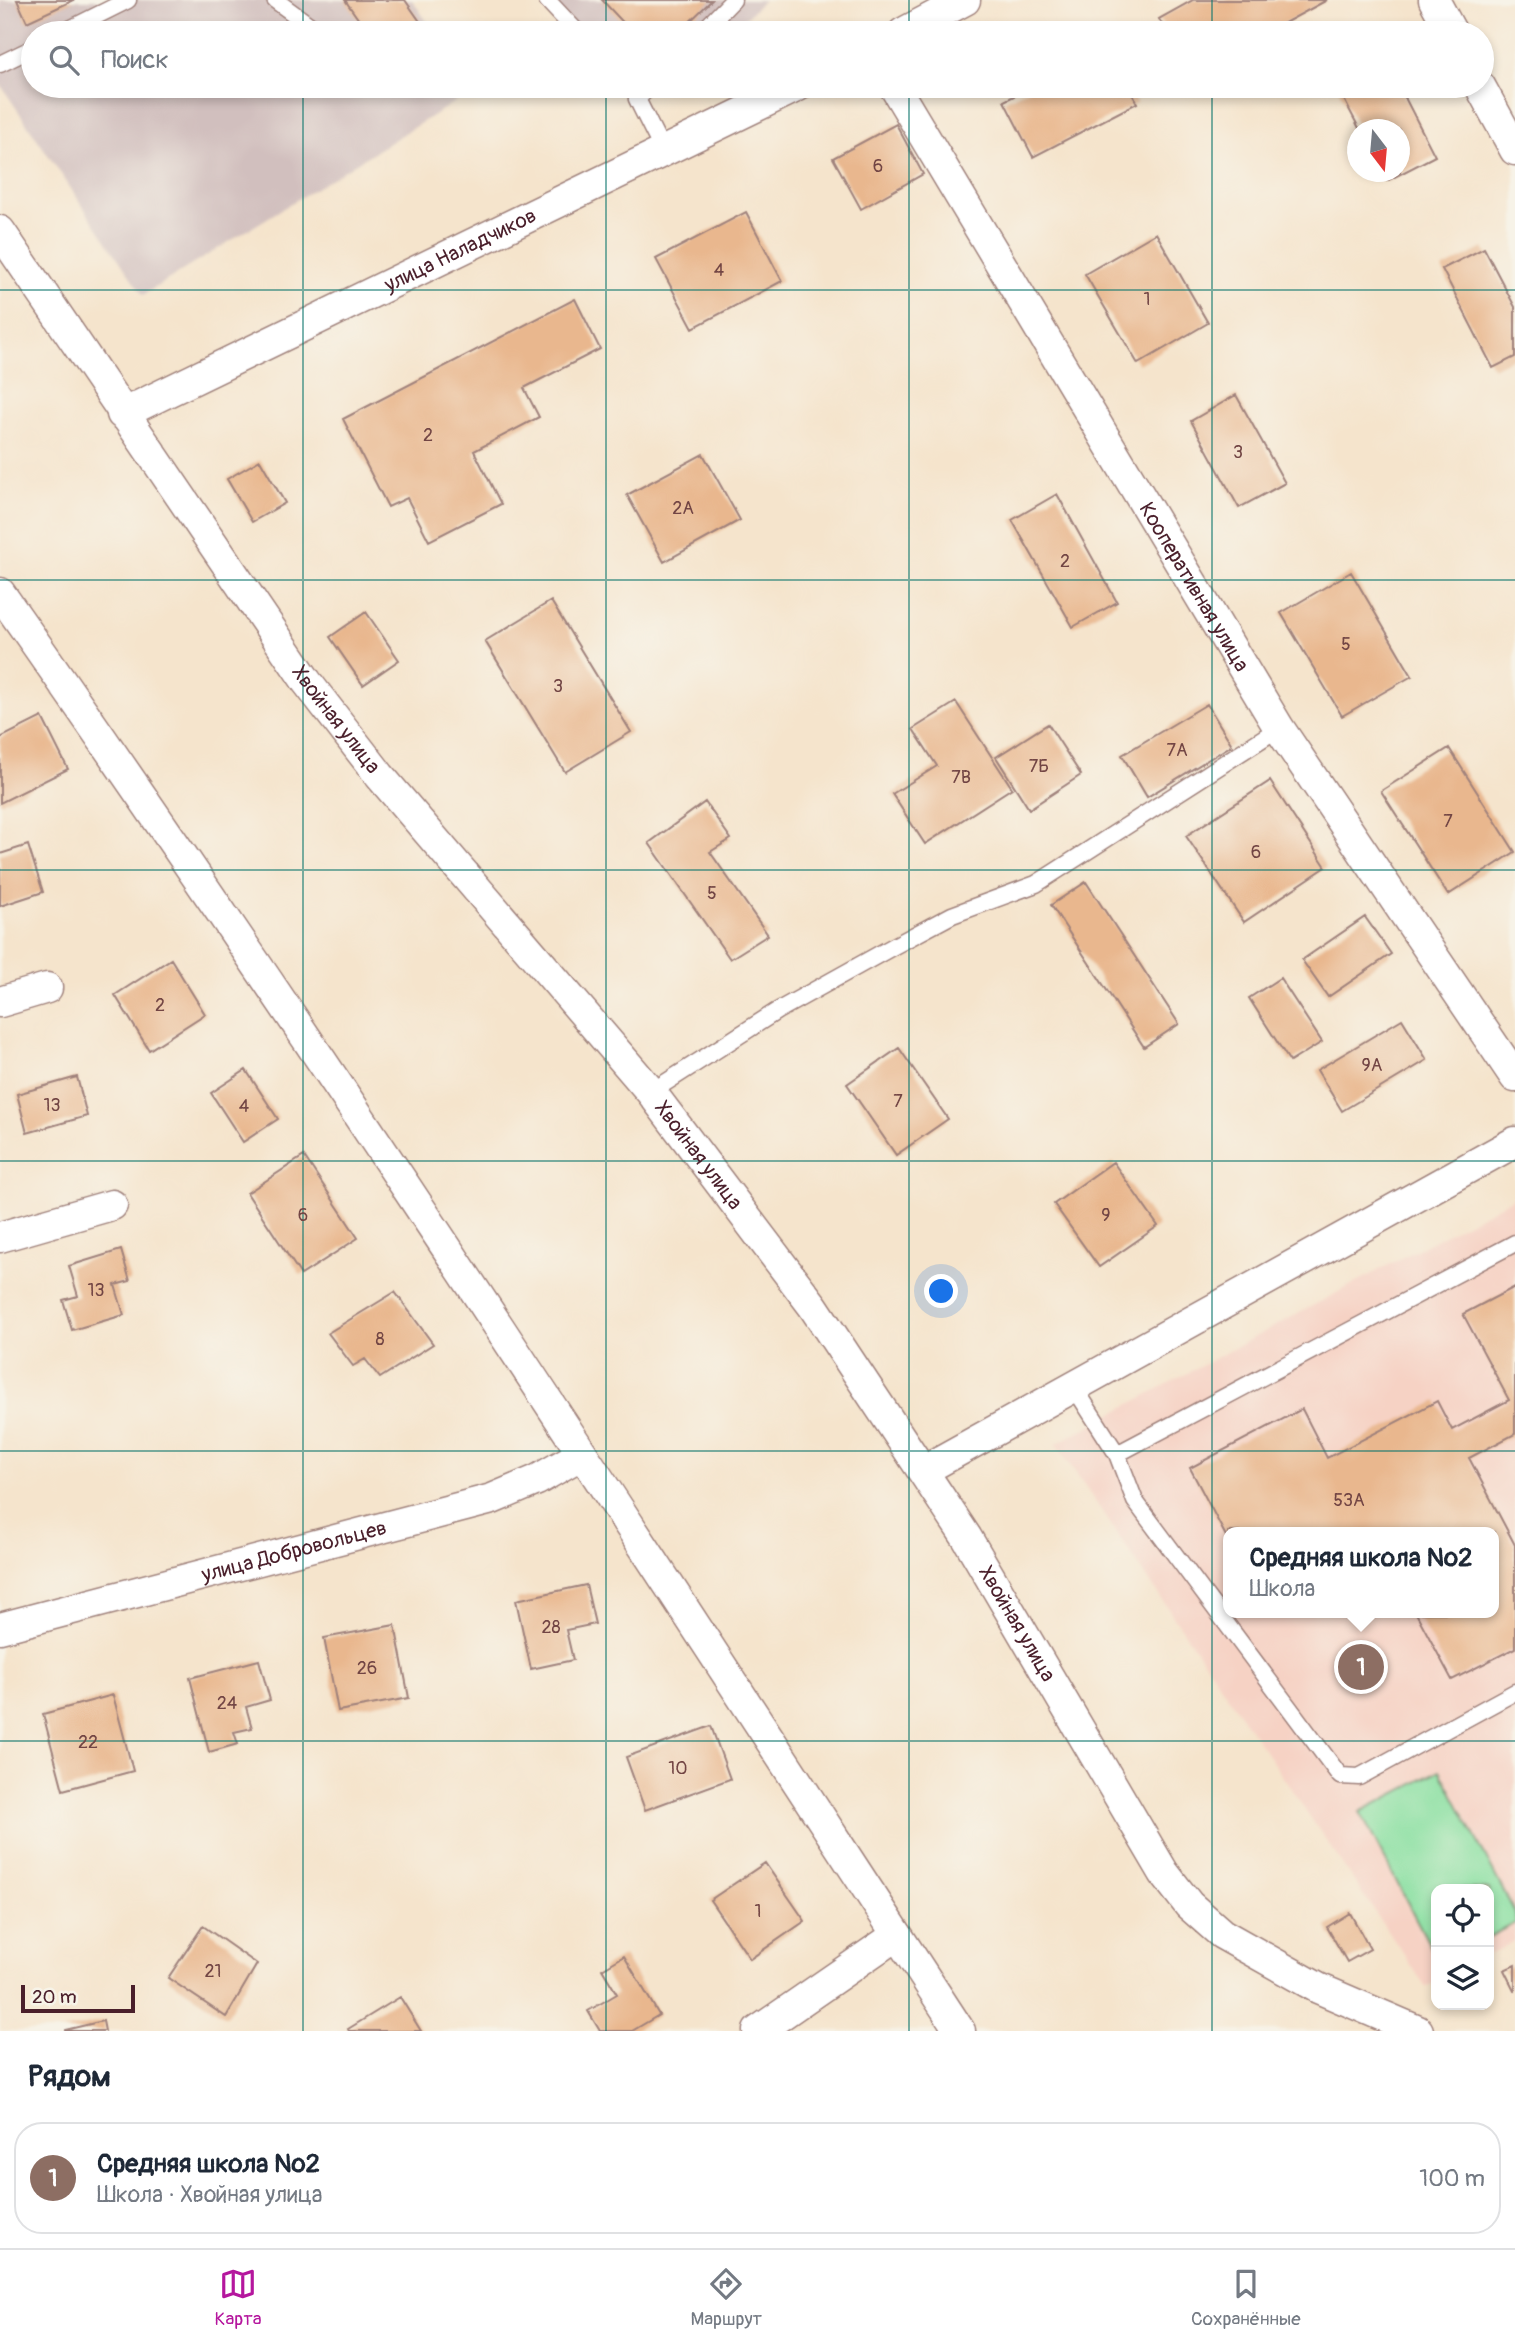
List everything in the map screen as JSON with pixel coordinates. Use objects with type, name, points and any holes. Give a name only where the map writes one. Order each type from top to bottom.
[{"type":"street","points":[[926,21],[965,0]]},
{"type":"street","points":[[1434,0],[1445,21]]},
{"type":"street","name":"улица Наладчиков","points":[[122,414],[773,98]]},
{"type":"street","name":"Кооперативная улица","points":[[901,98],[1279,728],[1515,1077]]},
{"type":"street","points":[[1487,98],[1515,150]]},
{"type":"street","name":"Хвойная улица","points":[[0,231],[122,414],[307,682],[380,776],[651,1092],[813,1306],[924,1470],[1066,1705],[1138,1831],[1164,1873],[1189,1905],[1222,1934],[1274,1965],[1318,1988],[1418,2031]]},
{"type":"street","points":[[0,593],[145,799],[582,1454],[960,2031]]},
{"type":"street","points":[[0,1002],[47,988]]},
{"type":"street","points":[[924,1470],[1515,1142]]},
{"type":"street","points":[[0,1237],[112,1205]]},
{"type":"street","name":"улица Добровольцев","points":[[0,1628],[492,1499],[537,1480],[582,1454]]},
{"type":"street","points":[[758,2031],[897,1935]]},
{"type":"lane","points":[[86,21],[128,0]]},
{"type":"lane","points":[[275,0],[304,21]]},
{"type":"lane","points":[[547,0],[567,21]]},
{"type":"lane","points":[[713,21],[733,0]]},
{"type":"lane","points":[[0,64],[21,54]]},
{"type":"lane","points":[[637,99],[663,152]]},
{"type":"lane","points":[[651,1092],[777,1011],[894,946],[953,915],[1036,884],[1279,728]]},
{"type":"lane","points":[[1116,1454],[1515,1243]]},
{"type":"lane","points":[[1074,1387],[1116,1454],[1135,1501],[1340,1776],[1359,1777],[1515,1692]]},
{"type":"shaded area","points":[[0,0],[412,0],[427,21],[21,21],[21,98],[461,98],[143,295],[0,84]]},
{"type":"shaded area","points":[[548,0],[764,0],[742,21],[570,21]]},
{"type":"shaded area","points":[[1515,1197],[1515,1941],[1494,1952],[1494,1884],[1431,1884],[1431,1984],[1426,1987],[1056,1444]]},
{"type":"green space","points":[[1440,1770],[1515,1913],[1515,1923],[1494,1934],[1494,1884],[1431,1884],[1431,1947],[1360,1812]]},
{"type":"building","points":[[17,0],[74,0],[29,21],[27,21]]},
{"type":"building","points":[[345,0],[405,0],[420,21],[360,21]]},
{"type":"building","points":[[602,0],[712,0],[690,21],[622,21]]},
{"type":"building","points":[[1193,0],[1327,0],[1288,21],[1159,19]]},
{"type":"building","points":[[1010,98],[1134,98],[1137,103],[1033,157],[1004,101]]},
{"type":"building","points":[[1343,98],[1405,98],[1435,156],[1410,169],[1410,119],[1354,119]]},
{"type":"building","points":[[896,124],[923,174],[861,209],[833,158]]},
{"type":"building","points":[[746,212],[782,281],[693,328],[656,259]]},
{"type":"building","points":[[1156,233],[1208,323],[1138,364],[1085,274]]},
{"type":"building","points":[[1484,248],[1515,307],[1515,357],[1493,368],[1442,269]]},
{"type":"building","points":[[575,299],[600,349],[524,388],[539,417],[474,451],[501,504],[429,541],[407,498],[388,507],[343,419]]},
{"type":"building","points":[[1236,395],[1285,483],[1239,508],[1191,421]]},
{"type":"building","points":[[703,454],[740,520],[664,562],[627,495]]},
{"type":"building","points":[[260,460],[285,503],[252,522],[227,479]]},
{"type":"building","points":[[1057,494],[1117,602],[1073,627],[1012,520]]},
{"type":"building","points":[[1351,572],[1412,676],[1342,716],[1281,613]]},
{"type":"building","points":[[551,601],[631,732],[565,772],[485,641]]},
{"type":"building","points":[[366,612],[399,660],[363,685],[330,637]]},
{"type":"building","points":[[956,702],[1012,788],[925,844],[892,794],[937,766],[913,729]]},
{"type":"building","points":[[1207,704],[1232,745],[1147,797],[1122,755]]},
{"type":"building","points":[[42,717],[68,769],[0,803],[0,738]]},
{"type":"building","points":[[1048,724],[1081,775],[1029,809],[996,757]]},
{"type":"building","points":[[1449,748],[1515,852],[1448,895],[1381,791]]},
{"type":"building","points":[[1270,781],[1326,867],[1244,922],[1186,836]]},
{"type":"building","points":[[705,802],[731,839],[710,852],[768,935],[730,959],[649,843]]},
{"type":"building","points":[[28,845],[43,892],[0,906],[0,854]]},
{"type":"building","points":[[1086,882],[1179,1024],[1144,1047],[1051,905]]},
{"type":"building","points":[[1365,917],[1391,954],[1328,997],[1302,960]]},
{"type":"building","points":[[171,959],[205,1014],[149,1050],[115,995]]},
{"type":"building","points":[[1280,978],[1322,1042],[1290,1062],[1249,998]]},
{"type":"building","points":[[1402,1019],[1427,1060],[1342,1111],[1317,1070]]},
{"type":"building","points":[[899,1048],[948,1119],[896,1155],[847,1084]]},
{"type":"building","points":[[246,1070],[278,1119],[243,1142],[211,1093]]},
{"type":"building","points":[[77,1077],[87,1116],[27,1133],[17,1094]]},
{"type":"building","points":[[304,1156],[358,1238],[301,1275],[247,1193]]},
{"type":"building","points":[[1113,1162],[1158,1226],[1099,1267],[1054,1204]]},
{"type":"building","points":[[121,1250],[130,1281],[115,1285],[124,1315],[72,1330],[63,1300],[78,1296],[69,1266]]},
{"type":"building","points":[[1515,1287],[1515,1434],[1469,1458],[1515,1545],[1515,1648],[1452,1680],[1419,1618],[1499,1618],[1499,1527],[1223,1527],[1223,1531],[1190,1468],[1302,1409],[1327,1458],[1437,1401],[1452,1430],[1509,1400],[1463,1314]]},
{"type":"building","points":[[395,1292],[433,1344],[380,1378],[365,1359],[353,1366],[328,1333]]},
{"type":"building","points":[[586,1585],[595,1624],[566,1630],[573,1660],[531,1669],[516,1600]]},
{"type":"building","points":[[395,1625],[409,1698],[338,1711],[324,1638]]},
{"type":"building","points":[[259,1660],[270,1700],[246,1707],[252,1728],[234,1732],[238,1744],[209,1752],[190,1678]]},
{"type":"building","points":[[113,1695],[133,1771],[63,1790],[43,1714]]},
{"type":"building","points":[[711,1726],[730,1779],[645,1810],[626,1757]]},
{"type":"building","points":[[765,1863],[805,1921],[750,1959],[710,1900]]},
{"type":"building","points":[[1350,1913],[1370,1949],[1347,1962],[1327,1927]]},
{"type":"building","points":[[203,1926],[257,1964],[226,2017],[168,1978]]},
{"type":"building","points":[[624,1956],[659,2015],[632,2031],[600,2031],[588,2011],[617,1994],[602,1969]]},
{"type":"building","points":[[1515,1965],[1515,1992],[1504,1970]]},
{"type":"building","points":[[400,1997],[421,2031],[349,2031],[348,2029]]},
{"type":"building","points":[[103,2021],[105,2031],[65,2031],[65,2030]]},
{"type":"place","name":"Средняя школа №2","points":[[1361,1667]]}]
